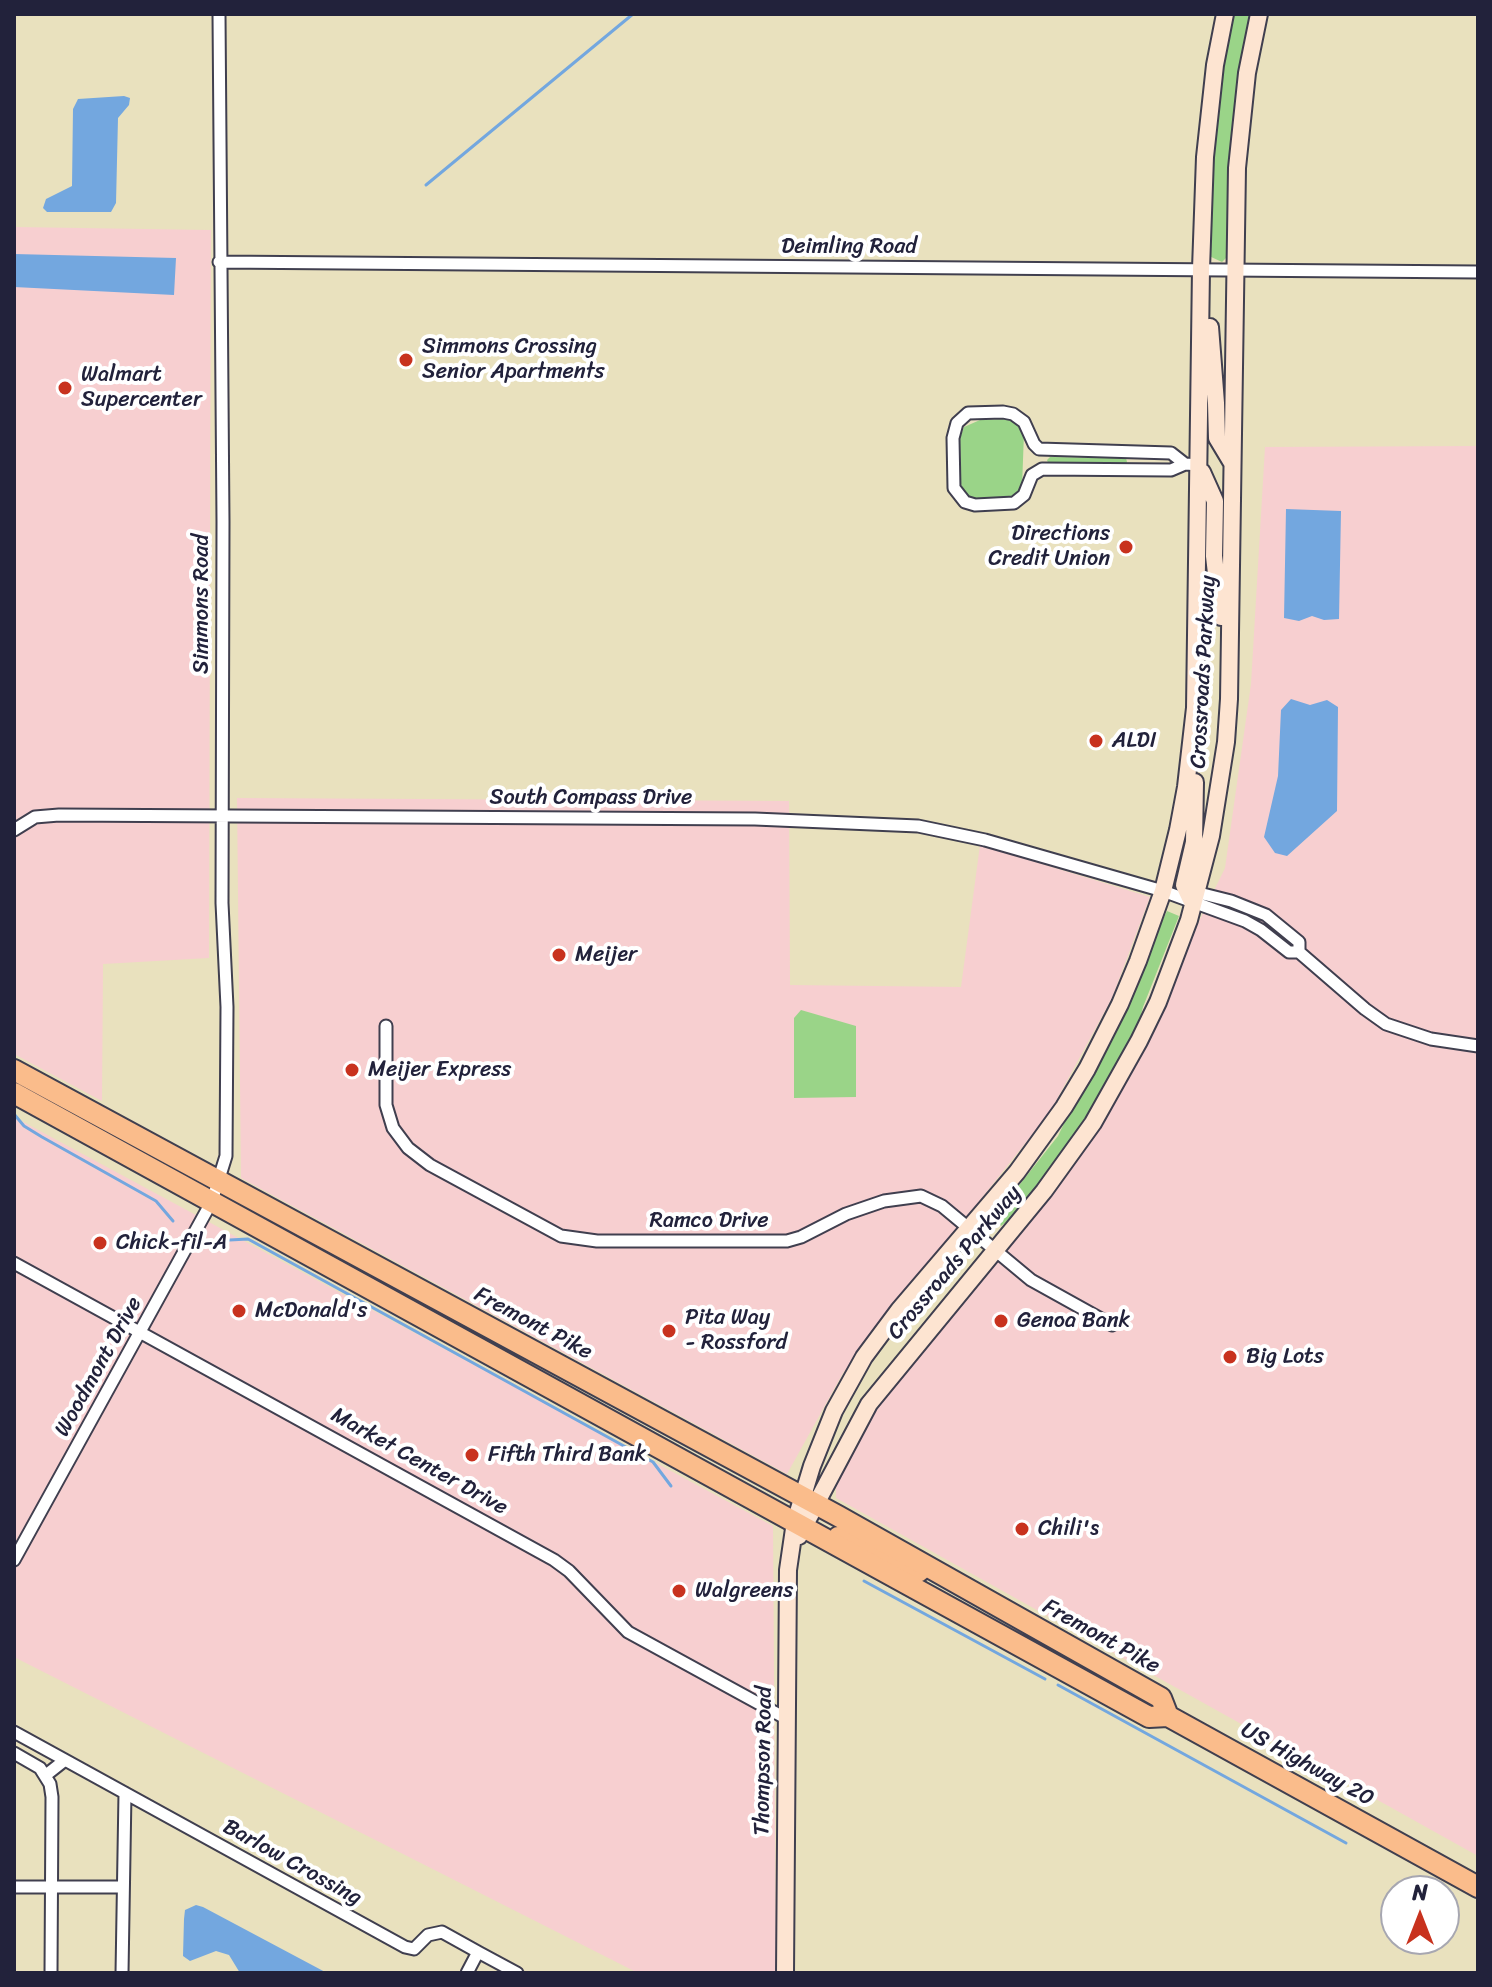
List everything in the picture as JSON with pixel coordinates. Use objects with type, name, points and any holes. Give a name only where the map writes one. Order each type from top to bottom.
[{"type":"highway","name":"Fremont Pike","points":[[14,1070],[216,1192],[805,1514],[1013,1615],[1161,1698],[1168,1716],[1149,1717],[805,1514],[451,1307],[216,1192],[14,1093]]},
{"type":"highway","name":"US Highway 20","points":[[1168,1716],[1478,1887]]},
{"type":"street","name":"Simmons Road","points":[[216,1192],[226,1156],[227,1089],[222,816],[219,14]]},
{"type":"street","name":"Crossroads Parkway","points":[[805,1514],[829,1423],[864,1357],[899,1310],[1039,1143],[1087,1069],[1134,971],[1163,891],[1186,787],[1195,708],[1192,464],[1209,113],[1225,14]]},
{"type":"street","name":"Crossroads Parkway","points":[[805,1514],[869,1404],[1068,1159],[1119,1079],[1158,1002],[1193,896],[1220,786],[1229,699],[1240,125],[1259,14]]},
{"type":"street","name":"Deimling Road","points":[[219,262],[1478,272]]},
{"type":"street","points":[[1201,296],[1209,313],[1217,438],[1232,464]]},
{"type":"street","points":[[1192,464],[1171,470],[1042,469],[1032,475],[1024,495],[1014,503],[975,505],[965,502],[954,488],[953,438],[957,423],[968,413],[1003,412],[1013,414],[1024,422],[1039,449],[1171,453],[1192,464],[1215,501],[1214,556],[1222,628],[1229,650]]},
{"type":"street","points":[[1134,452],[1134,469]]},
{"type":"street","points":[[1193,896],[1184,885],[1194,842],[1197,768],[1195,708]]},
{"type":"street","name":"South Compass Drive","points":[[14,830],[28,819],[43,816],[222,816],[585,817],[881,823],[951,832],[1163,891],[1193,896],[1261,930],[1289,952],[1299,952],[1386,1024],[1431,1039],[1478,1046]]},
{"type":"street","name":"Ramco Drive","points":[[386,1026],[386,1105],[393,1128],[408,1148],[430,1165],[561,1236],[597,1241],[787,1241],[846,1214],[910,1195],[932,1199],[1031,1280],[1112,1325]]},
{"type":"street","name":"Woodmont Drive","points":[[14,1560],[216,1192]]},
{"type":"street","name":"Market Center Drive","points":[[14,1263],[554,1560],[569,1571],[628,1632],[787,1719]]},
{"type":"street","name":"Thompson Road","points":[[785,1973],[789,1549],[805,1514]]},
{"type":"street","name":"Barlow Crossing","points":[[14,1732],[405,1947],[418,1947],[428,1935],[438,1931],[478,1952]]},
{"type":"street","points":[[14,1753],[40,1768],[46,1775],[52,1797],[51,1973]]},
{"type":"street","points":[[46,1775],[65,1760]]},
{"type":"street","points":[[122,1973],[125,1793]]},
{"type":"street","points":[[14,1887],[123,1887]]},
{"type":"street","points":[[467,1973],[478,1952],[517,1973]]},
{"type":"shaded area","points":[[14,227],[211,230],[209,958],[103,964],[102,1101],[14,1054]]},
{"type":"shaded area","points":[[1478,446],[1478,1856],[836,1498],[836,1478],[887,1391],[906,1374],[1099,1127],[1225,868],[1251,684],[1265,447]]},
{"type":"shaded area","points":[[237,798],[789,801],[790,985],[961,987],[980,845],[1150,897],[1112,998],[1050,1112],[843,1373],[787,1474],[241,1178]]},
{"type":"shaded area","points":[[14,1117],[773,1526],[776,1973],[638,1973],[14,1657]]},
{"type":"green space","points":[[1233,14],[1252,14],[1230,146],[1228,256],[1222,262],[1209,256],[1213,145],[1220,79]]},
{"type":"green space","points":[[1008,419],[1021,425],[1024,433],[1022,487],[1009,500],[973,499],[965,494],[961,484],[960,438],[964,427],[980,420]]},
{"type":"green space","points":[[1050,457],[1126,458],[1127,462],[1125,466],[1049,465],[1047,460]]},
{"type":"green space","points":[[1167,911],[1179,916],[1143,1007],[1136,1035],[1088,1120],[1015,1215],[1001,1226],[994,1217],[1058,1136]]},
{"type":"green space","points":[[801,1010],[856,1026],[856,1097],[794,1098],[794,1018]]},
{"type":"water","points":[[130,98],[129,105],[118,118],[116,203],[111,212],[47,212],[43,208],[46,199],[72,186],[73,109],[78,99]]},
{"type":"water","points":[[14,254],[176,258],[174,295],[14,287]]},
{"type":"water","points":[[1286,509],[1341,511],[1339,619],[1324,620],[1312,616],[1299,621],[1284,618]]},
{"type":"water","points":[[1291,699],[1310,705],[1327,700],[1338,707],[1337,811],[1287,856],[1275,853],[1264,837],[1278,776],[1281,710]]},
{"type":"water","points":[[196,1905],[327,1973],[240,1973],[229,1955],[216,1951],[190,1961],[183,1956],[184,1919],[185,1910]]},
{"type":"waterway","points":[[426,185],[633,14]]},
{"type":"waterway","points":[[14,1114],[24,1126],[156,1201],[173,1221]]},
{"type":"waterway","points":[[211,1241],[248,1239],[653,1462],[671,1486]]},
{"type":"waterway","points":[[864,1581],[1045,1679]]},
{"type":"waterway","points":[[1058,1685],[1346,1843]]},
{"type":"place","name":"Simmons Crossing Senior Apartments","points":[[406,360]]},
{"type":"place","name":"Walmart Supercenter","points":[[65,388]]},
{"type":"place","name":"Directions Credit Union","points":[[1126,547]]},
{"type":"place","name":"ALDI","points":[[1096,741]]},
{"type":"place","name":"Meijer","points":[[559,955]]},
{"type":"place","name":"Meijer Express","points":[[352,1070]]},
{"type":"place","name":"Chick-fil-A","points":[[100,1243]]},
{"type":"place","name":"McDonald's","points":[[239,1311]]},
{"type":"place","name":"Genoa Bank","points":[[1001,1321]]},
{"type":"place","name":"Pita Way - Rossford","points":[[669,1331]]},
{"type":"place","name":"Big Lots","points":[[1230,1357]]},
{"type":"place","name":"Fifth Third Bank","points":[[472,1455]]},
{"type":"place","name":"Chili's","points":[[1022,1529]]},
{"type":"place","name":"Walgreens","points":[[679,1591]]}]
